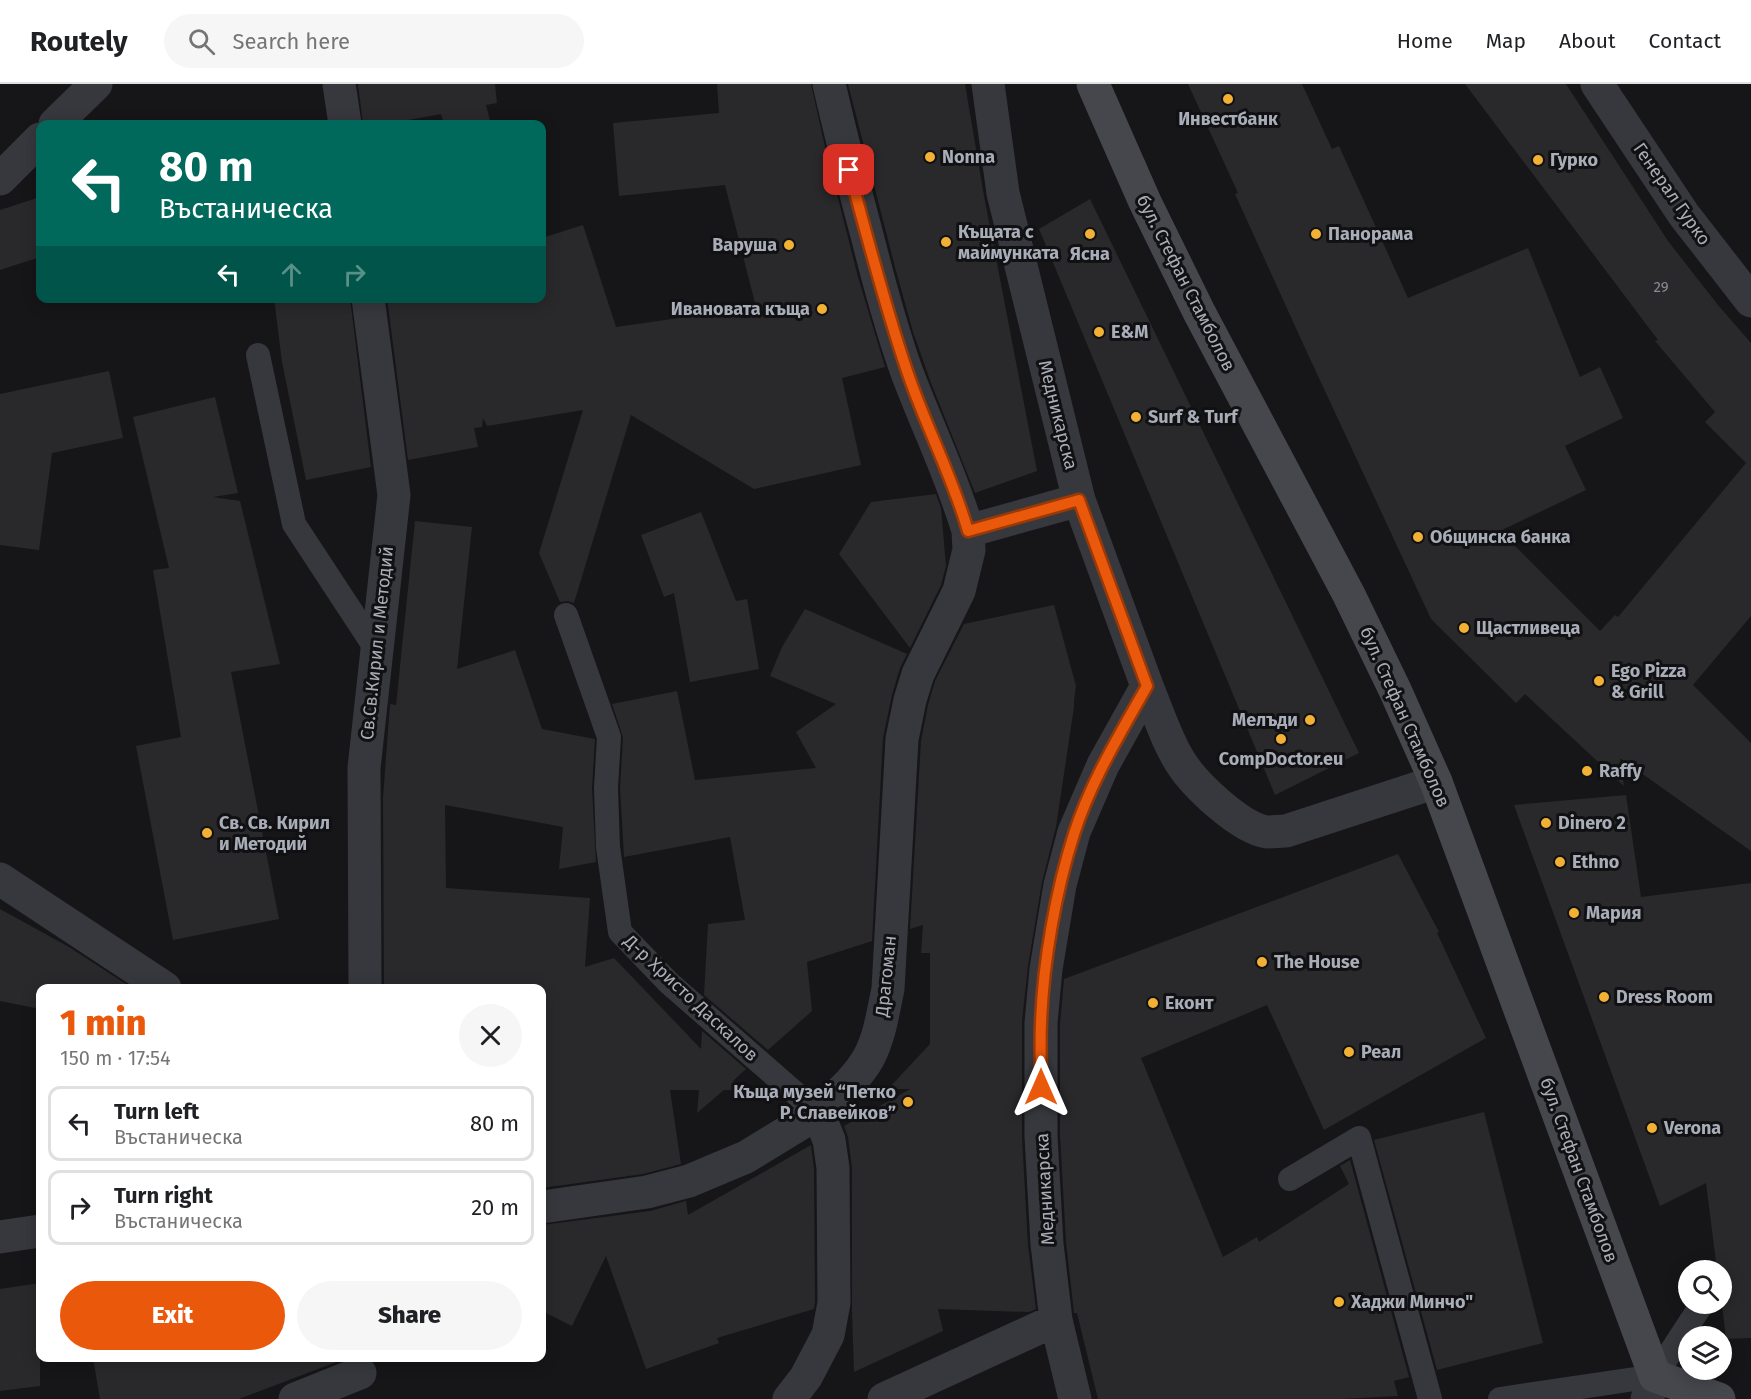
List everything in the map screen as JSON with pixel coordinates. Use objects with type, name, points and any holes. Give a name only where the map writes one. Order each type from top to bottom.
[{"type":"street","points":[[59,120],[96,84]]},
{"type":"street","points":[[339,84],[344,120]]},
{"type":"street","name":"Драгоман","points":[[546,1207],[646,1191],[689,1181],[746,1157],[818,1113],[848,1085],[868,1058],[881,1027],[888,988],[902,739],[918,674],[959,591],[969,550],[968,531],[962,509],[906,370],[882,294],[829,84]]},
{"type":"street","name":"Медникарска","points":[[988,84],[1003,193],[1079,500],[1147,686],[1103,765],[1074,832],[1060,885],[1046,969],[1041,1023],[1041,1136],[1047,1244],[1056,1320],[1075,1399]]},
{"type":"street","name":"бул. Стефан Стамболов","points":[[1093,84],[1114,136],[1199,312],[1349,595],[1436,782],[1651,1388]]},
{"type":"street","name":"Генерал Гурко","points":[[1597,84],[1684,215],[1751,300]]},
{"type":"street","points":[[0,179],[36,143]]},
{"type":"street","name":"Св.Св.Кирил и Методий","points":[[365,984],[364,768],[394,495],[369,303]]},
{"type":"street","points":[[968,531],[1079,500]]},
{"type":"street","points":[[1147,686],[1180,762],[1192,778],[1218,804],[1246,824],[1266,832],[1286,831],[1436,782]]},
{"type":"street","points":[[0,879],[159,984]]},
{"type":"street","points":[[789,1399],[806,1377],[828,1335],[834,1303],[833,1168],[829,1140],[818,1113]]},
{"type":"street","points":[[0,1237],[36,1232]]},
{"type":"street","points":[[884,1399],[1056,1320]]},
{"type":"street","points":[[295,1399],[362,1376]]},
{"type":"street","points":[[1651,1388],[1719,1399]]},
{"type":"lane","points":[[258,355],[294,524],[376,649]]},
{"type":"lane","name":"Д-р Христо Даскалов","points":[[566,615],[609,737],[606,788],[608,847],[620,932],[669,983],[818,1113]]},
{"type":"lane","points":[[1290,1179],[1359,1138],[1430,1399]]},
{"type":"lane","points":[[1500,1399],[1651,1388],[1696,1314]]},
{"type":"building","points":[[358,84],[495,84],[497,103],[486,105],[490,120],[443,120],[441,114],[408,120],[362,120]]},
{"type":"building","points":[[717,84],[811,84],[858,277],[885,367],[842,378],[861,465],[754,489],[631,415],[574,603],[560,602],[539,553],[583,410],[487,426],[483,418],[482,427],[474,428],[478,447],[408,460],[388,303],[546,303],[546,237],[583,225],[616,327],[756,307],[725,185],[619,196],[613,123],[719,113]]},
{"type":"building","points":[[848,84],[965,84],[984,196],[1037,471],[975,493],[913,332]]},
{"type":"building","points":[[1188,84],[1302,84],[1332,149],[1339,146],[1408,298],[1528,248],[1580,377],[1600,367],[1623,418],[1565,446],[1586,490],[1500,531],[1600,631],[1615,615],[1618,617],[1746,463],[1705,422],[1715,412],[1655,341],[1658,340],[1465,84],[1566,84],[1668,241],[1751,343],[1751,616],[1693,685],[1751,743],[1751,851],[1620,758],[1624,786],[1525,694],[1516,703],[1431,619],[1235,194],[1238,193]]},
{"type":"building","points":[[36,198],[36,258],[0,270],[0,210]]},
{"type":"building","points":[[1090,199],[1359,753],[1275,795],[1039,229]]},
{"type":"building","points":[[275,303],[351,303],[371,467],[306,480],[282,362]]},
{"type":"building","points":[[109,371],[123,438],[52,453],[39,550],[0,545],[0,394]]},
{"type":"building","points":[[215,397],[238,493],[213,497],[240,501],[280,664],[231,672],[279,919],[173,940],[136,746],[181,737],[153,570],[169,568],[133,417]]},
{"type":"building","points":[[936,494],[941,508],[946,566],[941,585],[910,648],[839,554],[871,502]]},
{"type":"building","points":[[701,512],[736,601],[747,599],[759,669],[690,682],[674,593],[664,597],[641,535]]},
{"type":"building","points":[[415,521],[472,527],[457,669],[515,650],[542,729],[595,739],[592,788],[596,862],[559,869],[563,827],[445,805],[446,888],[590,898],[585,967],[614,958],[701,1049],[702,1031],[746,1069],[733,1081],[741,1090],[724,1090],[697,1113],[699,1090],[670,1090],[681,1164],[643,1174],[546,1187],[546,984],[384,984],[383,798],[390,704],[396,705]]},
{"type":"building","points":[[1054,605],[1076,686],[1056,827],[1042,882],[1028,966],[1022,1021],[1022,1137],[1028,1245],[1036,1309],[1029,1312],[938,1309],[943,1331],[854,1372],[852,1168],[848,1137],[844,1126],[910,1089],[888,1089],[930,1044],[930,953],[921,953],[923,925],[910,929],[921,741],[928,705],[935,681],[964,624]]},
{"type":"building","points":[[805,609],[907,654],[892,695],[883,738],[872,941],[807,962],[812,1011],[768,1050],[704,995],[708,924],[745,920],[730,837],[624,857],[620,788],[623,737],[612,704],[677,691],[695,780],[816,768],[796,732],[836,704],[770,676],[782,647]]},
{"type":"building","points":[[1626,795],[1641,897],[1751,883],[1751,1338],[1732,1339],[1732,1326],[1725,1326],[1723,1314],[1732,1314],[1732,1260],[1716,1260],[1706,1183],[1660,1206],[1514,805]]},
{"type":"building","points":[[1398,854],[1439,932],[1437,933],[1486,1038],[1324,1130],[1267,1005],[1141,1058],[1223,1257],[1257,1237],[1259,1242],[1349,1184],[1340,1166],[1350,1160],[1409,1377],[1394,1381],[1398,1396],[1341,1399],[1098,1399],[1077,1313],[1074,1313],[1066,1242],[1060,1135],[1060,1024],[1064,979]]},
{"type":"building","points":[[0,909],[69,947],[126,984],[36,984],[36,1008],[0,1001]]},
{"type":"building","points":[[1484,1112],[1543,1343],[1437,1370],[1374,1140]]},
{"type":"building","points":[[811,1145],[814,1169],[814,1309],[717,1338],[719,1343],[646,1369],[606,1256],[572,1326],[546,1313],[546,1224],[650,1211],[686,1201],[688,1215]]},
{"type":"building","points":[[36,1284],[36,1362],[40,1362],[40,1386],[0,1391],[0,1289]]},
{"type":"building","points":[[94,1362],[336,1362],[239,1399],[100,1399]]},
{"type":"place","name":"Инвестбанк","points":[[1228,99]]},
{"type":"place","name":"Nonna","points":[[930,157]]},
{"type":"place","name":"Гурко","points":[[1538,160]]},
{"type":"place","name":"Ясна","points":[[1090,234]]},
{"type":"place","name":"Панорама","points":[[1316,234]]},
{"type":"place","name":"Къщата с маймунката","points":[[946,242]]},
{"type":"place","name":"Варуша","points":[[789,245]]},
{"type":"place","name":"Ивановата къща","points":[[822,309]]},
{"type":"place","name":"Е&М","points":[[1099,332]]},
{"type":"place","name":"Surf & Turf","points":[[1136,417]]},
{"type":"place","name":"Общинска банка","points":[[1418,537]]},
{"type":"place","name":"Щастливеца","points":[[1464,628]]},
{"type":"place","name":"Ego Pizza & Grill","points":[[1599,681]]},
{"type":"place","name":"Мелъди","points":[[1310,720]]},
{"type":"place","name":"CompDoctor.eu","points":[[1281,739]]},
{"type":"place","name":"Raffy","points":[[1587,771]]},
{"type":"place","name":"Dinero 2","points":[[1546,823]]},
{"type":"place","name":"Св. Св. Кирил и Методий","points":[[207,833]]},
{"type":"place","name":"Ethno","points":[[1560,862]]},
{"type":"place","name":"Мария","points":[[1574,913]]},
{"type":"place","name":"The House","points":[[1262,962]]},
{"type":"place","name":"Dress Room","points":[[1604,997]]},
{"type":"place","name":"Еконт","points":[[1153,1003]]},
{"type":"place","name":"Реал","points":[[1349,1052]]},
{"type":"place","name":"Къща музей “Петко Р. Славейков”","points":[[908,1102]]},
{"type":"place","name":"Verona","points":[[1652,1128]]},
{"type":"place","name":"Хаджи Минчо\"","points":[[1339,1302]]},
{"type":"route","points":[[849,170],[882,294],[906,370],[962,509],[968,531],[1079,500],[1147,686],[1103,765],[1074,832],[1060,885],[1046,969],[1041,1023],[1041,1087]]}]
